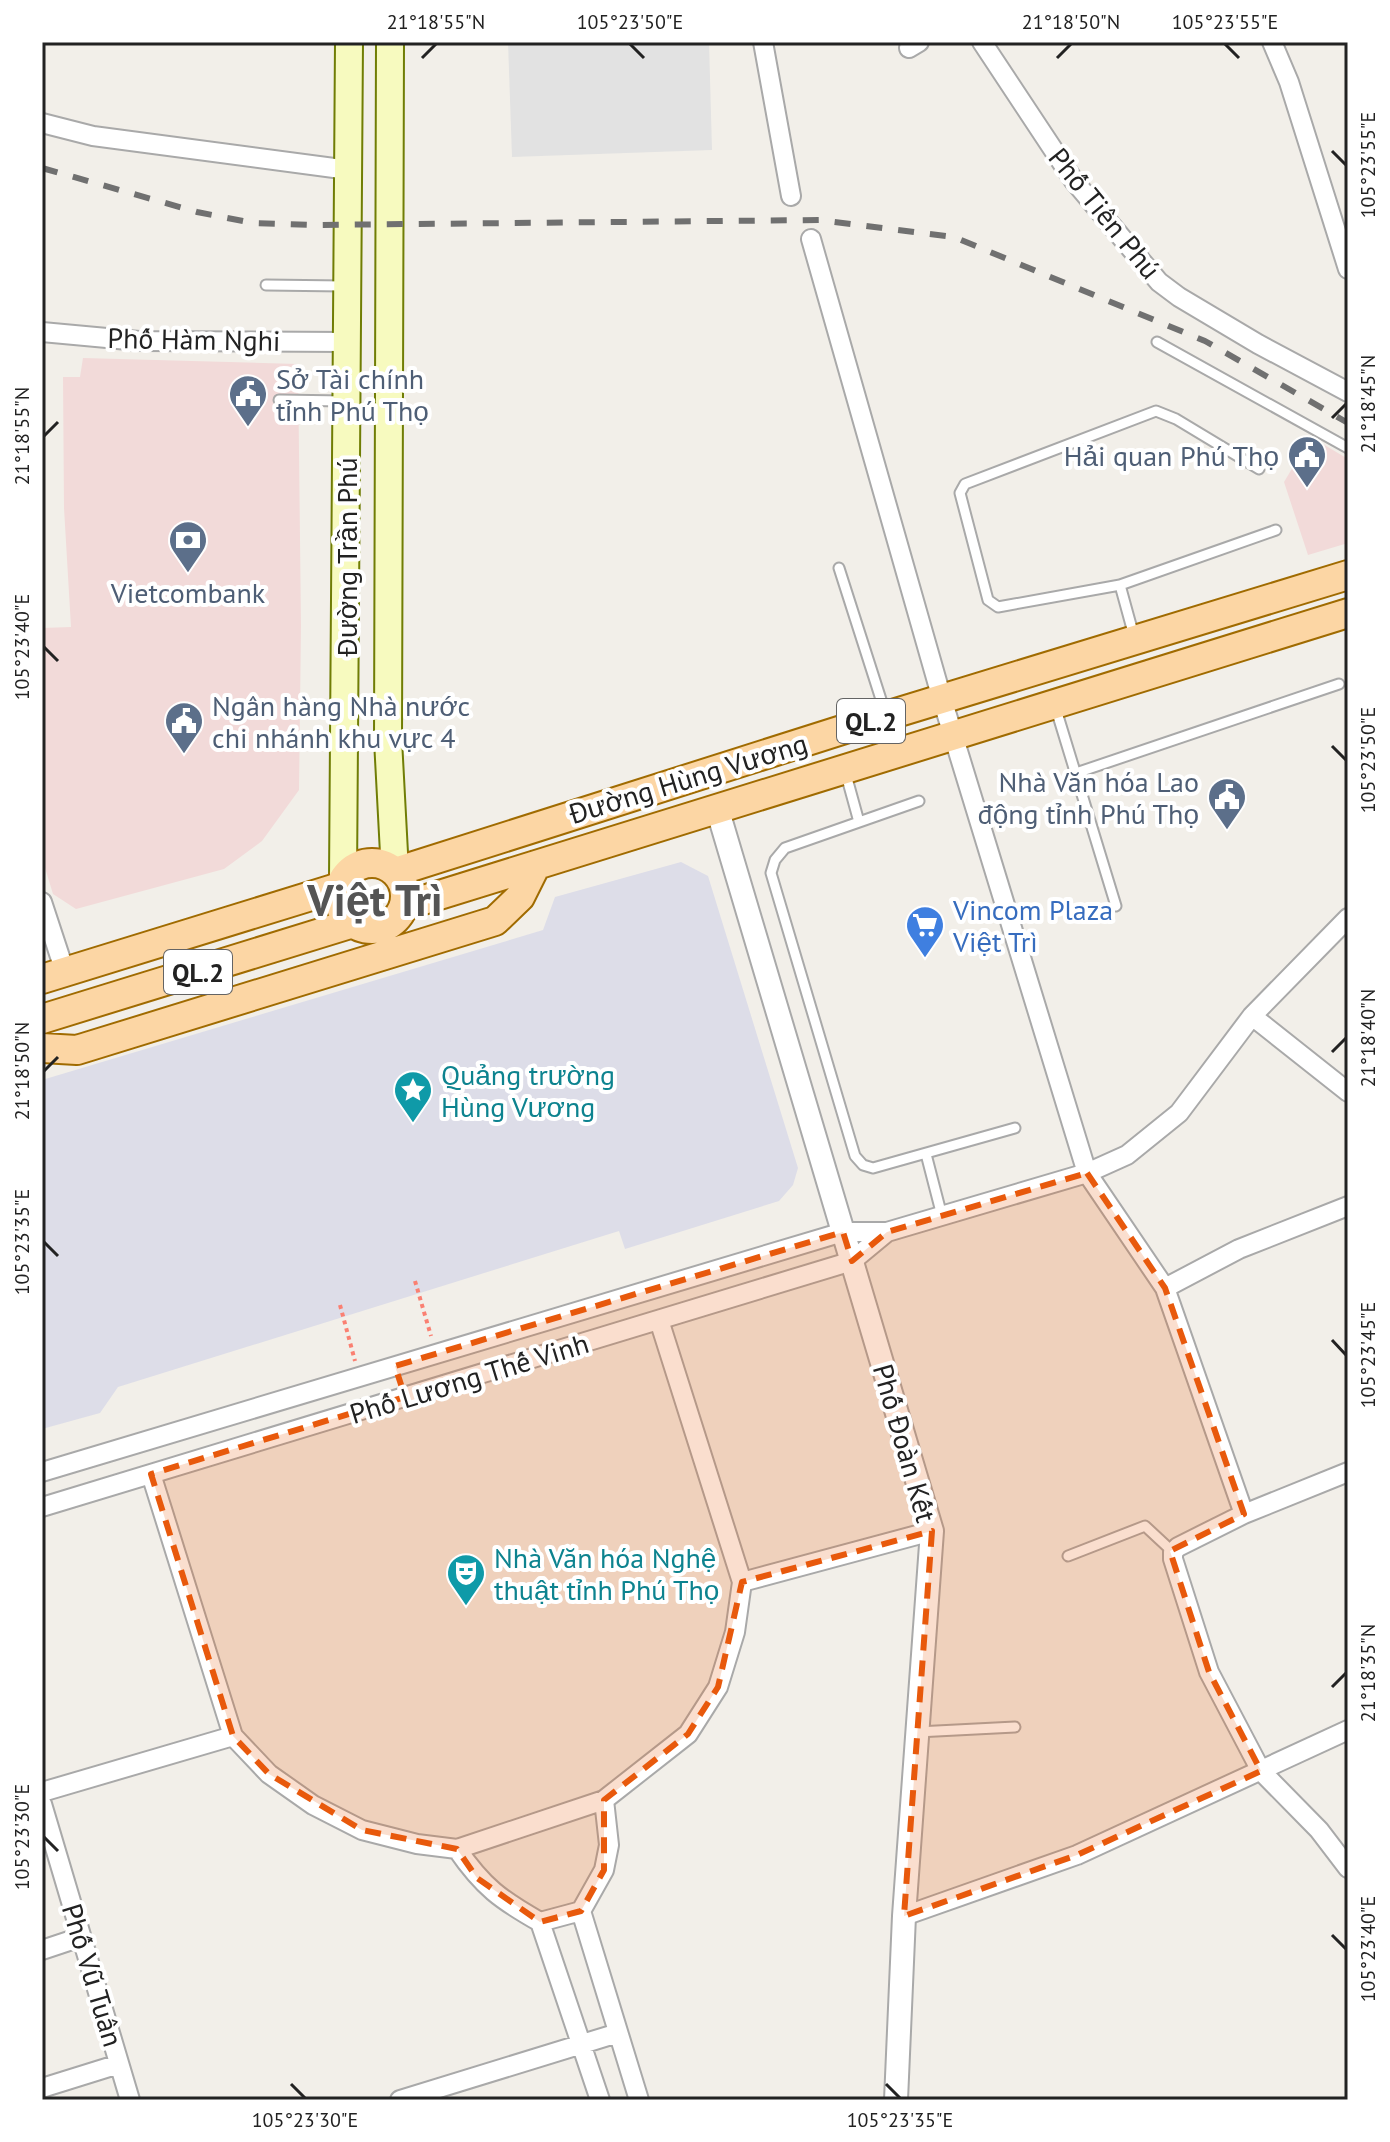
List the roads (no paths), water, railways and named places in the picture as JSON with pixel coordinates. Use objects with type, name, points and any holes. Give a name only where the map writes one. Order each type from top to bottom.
[{"type":"main road","name":"Đường Trần Phú","points":[[342,883],[349,42]]},
{"type":"main road","name":"Đường Trần Phú","points":[[390,42],[388,740],[395,872]]},
{"type":"main road","name":"Đường Hùng Vương","points":[[395,872],[886,716],[1348,575]]},
{"type":"main road","name":"Đường Hùng Vương","points":[[404,906],[1348,613]]},
{"type":"main road","name":"QL.2","points":[[54,976],[342,883],[352,869],[368,863],[381,863],[395,872]]},
{"type":"main road","points":[[42,1048],[77,1050],[495,921],[520,897],[536,865]]},
{"type":"main road","points":[[395,872],[405,887],[404,906]]},
{"type":"main road","points":[[342,883],[341,907],[353,923]]},
{"type":"main road","name":"QL.2","points":[[42,1019],[353,923],[367,929],[383,927],[396,919],[404,906]]},
{"type":"street","points":[[763,42],[791,196]]},
{"type":"street","name":"Phố Tiên Phú","points":[[982,42],[1074,181],[1159,282],[1258,344],[1348,392]]},
{"type":"street","points":[[1272,42],[1289,82],[1348,269]]},
{"type":"street","points":[[42,123],[93,136],[349,170]]},
{"type":"street","points":[[811,239],[942,699],[1087,1173],[1165,1288],[1244,1514]]},
{"type":"street","name":"Phố Hàm Nghi","points":[[42,332],[139,341],[347,342]]},
{"type":"street","name":"Phố Đoàn Kết","points":[[717,808],[932,1531],[904,1916],[896,2100]]},
{"type":"street","points":[[42,902],[54,976]]},
{"type":"street","name":"Phố Lương Thế Vinh","points":[[42,1472],[843,1232],[887,1232],[1087,1173],[1127,1155],[1179,1113],[1252,1016],[1348,918]]},
{"type":"street","points":[[1332,934],[1348,945]]},
{"type":"street","points":[[1252,1016],[1348,1092]]},
{"type":"street","points":[[1165,1288],[1239,1249],[1348,1206]]},
{"type":"street","name":"Phố Lương Thế Vinh","points":[[42,1507],[852,1261],[887,1232]]},
{"type":"street","points":[[151,1474],[233,1736],[269,1774],[313,1805],[350,1824],[417,1844],[457,1849],[604,1800],[688,1734],[718,1687],[735,1632],[742,1582],[659,1320]]},
{"type":"street","points":[[395,1366],[405,1397]]},
{"type":"street","points":[[1348,1472],[1244,1514],[1173,1552],[1209,1672],[1261,1771],[1319,1830],[1348,1868]]},
{"type":"street","points":[[742,1582],[932,1531]]},
{"type":"street","points":[[904,1916],[1077,1855],[1348,1730]]},
{"type":"street","points":[[42,1792],[233,1736]]},
{"type":"street","points":[[540,1922],[581,1911],[604,1870],[609,1845],[604,1800]]},
{"type":"street","name":"Phố Vũ Tuân","points":[[42,1804],[130,2100]]},
{"type":"street","points":[[457,1849],[477,1878],[504,1902],[540,1922],[600,2100]]},
{"type":"street","points":[[581,1911],[639,2100]]},
{"type":"street","points":[[42,1950],[81,1937]]},
{"type":"street","points":[[402,2100],[618,2033]]},
{"type":"street","points":[[42,2088],[119,2064]]},
{"type":"lane","points":[[266,285],[348,286]]},
{"type":"lane","points":[[1157,342],[1348,448]]},
{"type":"lane","points":[[279,400],[347,401]]},
{"type":"lane","points":[[1259,469],[1176,419],[1156,411],[965,484],[960,493],[988,600],[998,607],[1120,585],[1276,530]]},
{"type":"lane","points":[[839,568],[886,716]]},
{"type":"lane","points":[[1120,585],[1135,639]]},
{"type":"lane","points":[[1076,773],[1339,684]]},
{"type":"lane","points":[[1054,703],[1116,906]]},
{"type":"lane","points":[[844,769],[859,822]]},
{"type":"lane","points":[[919,801],[785,848],[775,860],[771,873],[855,1156],[863,1165],[873,1168],[1015,1128]]},
{"type":"lane","points":[[926,1154],[942,1216]]},
{"type":"lane","points":[[1068,1556],[1145,1526],[1173,1552]]},
{"type":"lane","points":[[917,1732],[1015,1727]]},
{"type":"railway","points":[[42,168],[197,212],[253,223],[819,220],[954,237],[1205,341],[1348,423]]},
{"type":"place","name":"Sở Tài chính tỉnh Phú Thọ","points":[[248,428]]},
{"type":"place","name":"Hải quan Phú Thọ","points":[[1307,489]]},
{"type":"place","name":"Vietcombank","points":[[188,574]]},
{"type":"place","name":"Ngân hàng Nhà nước chi nhánh khu vực 4","points":[[184,755]]},
{"type":"place","name":"Nhà Văn hóa Lao động tỉnh Phú Thọ","points":[[1227,831]]},
{"type":"place","name":"Vincom Plaza Việt Trì","points":[[925,959]]},
{"type":"place","name":"Quảng trường Hùng Vương","points":[[413,1124]]},
{"type":"place","name":"Nhà Văn hóa Nghệ thuật tỉnh Phú Thọ","points":[[466,1607]]},
{"type":"district","name":"Việt Trì","points":[[375,899]]}]
